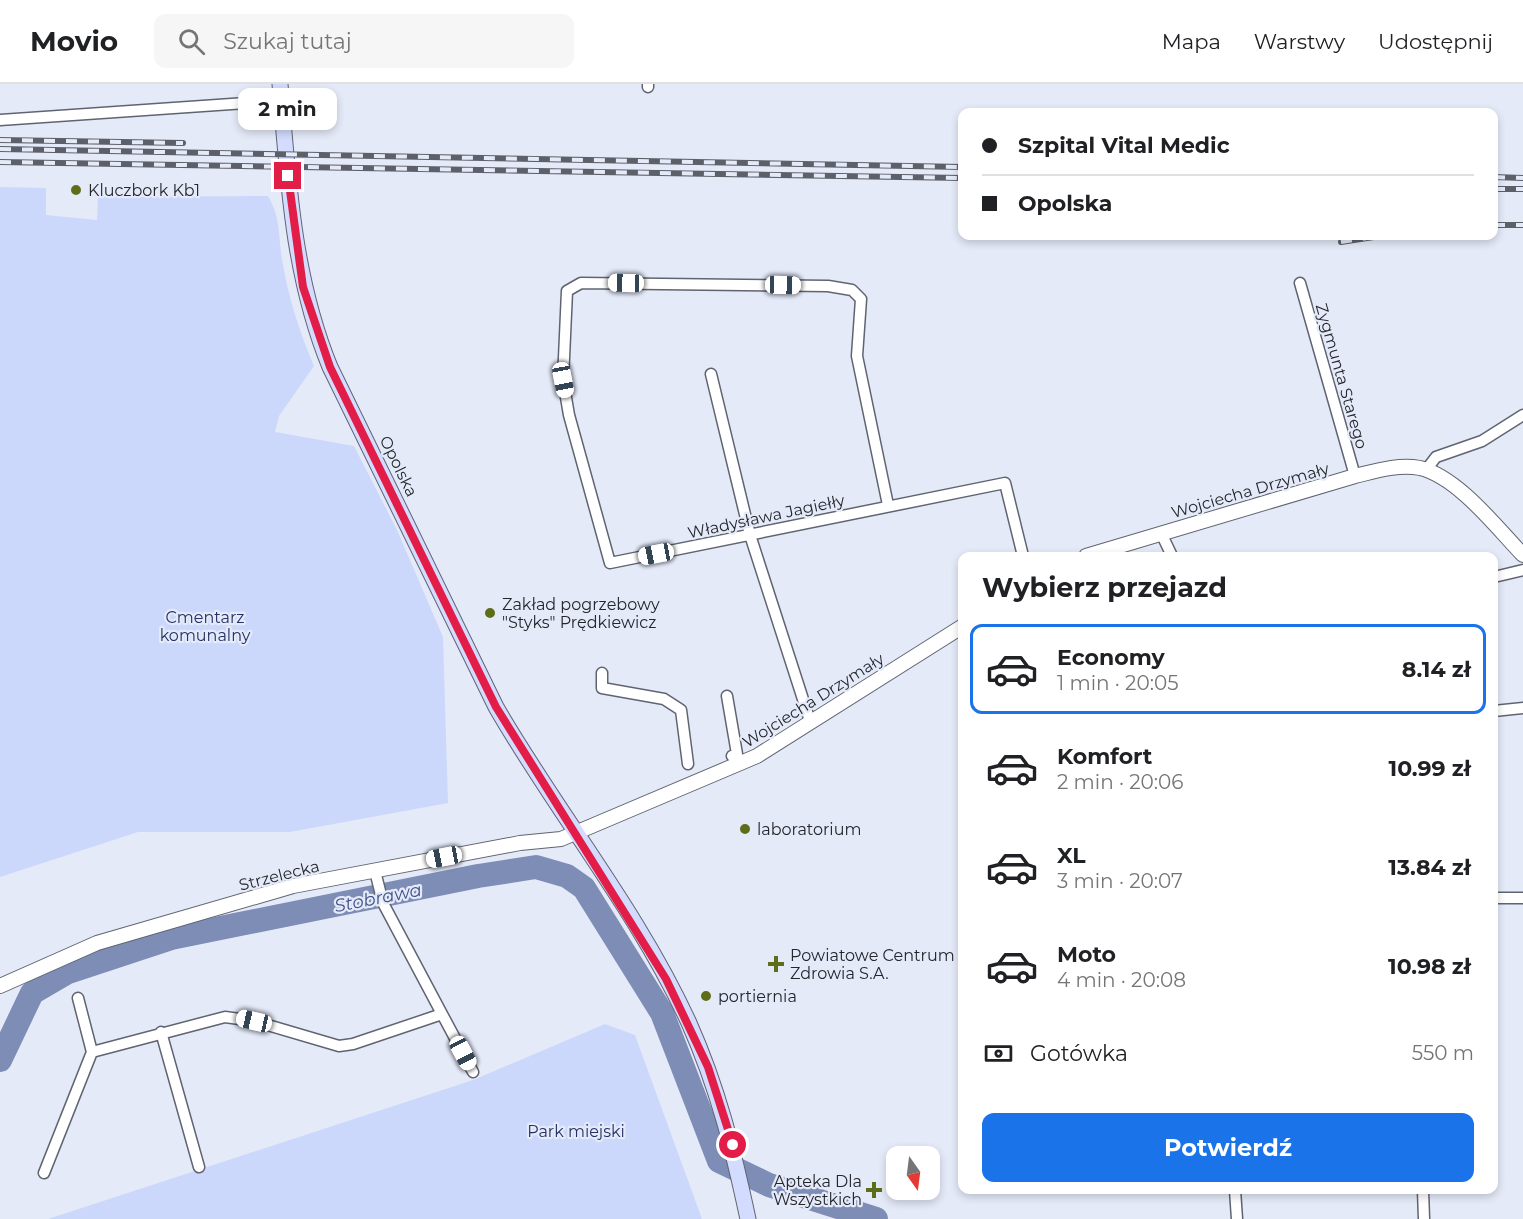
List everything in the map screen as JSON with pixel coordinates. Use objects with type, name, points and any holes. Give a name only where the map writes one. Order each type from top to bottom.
[{"type":"main road","name":"Opolska","points":[[280,91],[298,259],[306,297],[320,342],[496,707],[640,934],[682,1010],[720,1100],[733,1145],[748,1219]]},
{"type":"street","points":[[0,120],[246,103],[280,91]]},
{"type":"street","name":"Władysława Jagiełły","points":[[888,505],[857,356],[861,299],[852,290],[828,286],[581,283],[567,291],[563,380],[569,415],[609,563],[1005,483],[1022,552]]},
{"type":"street","name":"Zygmunta Starego","points":[[1300,283],[1355,477]]},
{"type":"street","points":[[711,374],[750,535],[810,721]]},
{"type":"street","points":[[1523,415],[1508,427],[1482,441],[1436,458],[1426,470],[1470,500],[1523,555]]},
{"type":"street","name":"Wojciecha Drzymały","points":[[1099,552],[1355,477],[1401,467],[1426,470]]},
{"type":"street","points":[[1161,533],[1170,552]]},
{"type":"street","points":[[1498,576],[1523,570]]},
{"type":"street","name":"Wojciecha Drzymały","points":[[576,833],[757,756],[958,629]]},
{"type":"street","points":[[602,672],[602,688],[664,699],[681,710],[688,764]]},
{"type":"street","points":[[727,696],[737,754],[732,756]]},
{"type":"street","points":[[1498,711],[1523,708]]},
{"type":"street","name":"Strzelecka","points":[[0,986],[97,943],[293,886],[514,844],[561,839],[576,833]]},
{"type":"street","points":[[375,871],[383,903],[473,1072]]},
{"type":"street","points":[[1498,898],[1523,898]]},
{"type":"street","points":[[45,1173],[92,1052],[78,998]]},
{"type":"street","points":[[92,1052],[225,1017],[254,1021],[339,1046],[353,1044],[442,1014]]},
{"type":"street","points":[[161,1032],[199,1167]]},
{"type":"street","points":[[1235,1194],[1237,1219]]},
{"type":"street","points":[[1423,1194],[1424,1219]]},
{"type":"green space","name":"Cmentarz komunalny","points":[[0,187],[46,188],[46,215],[97,220],[98,197],[268,196],[277,219],[284,273],[291,300],[314,366],[279,416],[275,432],[354,446],[397,530],[443,637],[448,803],[290,832],[138,832],[0,877]]},
{"type":"green space","name":"Park miejski","points":[[605,1024],[635,1035],[702,1219],[48,1219],[473,1080]]},
{"type":"waterway","name":"Stobrawa","points":[[0,1060],[32,993],[68,972],[171,938],[478,876],[536,867],[567,876],[584,888],[662,1013],[719,1161],[769,1185],[876,1219]]},
{"type":"railway","points":[[0,140],[183,143]]},
{"type":"railway","points":[[0,149],[958,167]]},
{"type":"railway","points":[[0,162],[958,178]]},
{"type":"railway","points":[[1498,177],[1523,178]]},
{"type":"railway","points":[[1498,189],[1523,189]]},
{"type":"railway","points":[[1498,225],[1523,225]]},
{"type":"railway","points":[[1341,242],[1354,240]]},
{"type":"place","name":"Kluczbork Kb1","points":[[76,190]]},
{"type":"place","name":"Zakład pogrzebowy \"Styks\" Prędkiewicz","points":[[490,613]]},
{"type":"place","name":"laboratorium","points":[[745,829]]},
{"type":"place","name":"Powiatowe Centrum Zdrowia S.A.","points":[[776,964]]},
{"type":"place","name":"portiernia","points":[[706,996]]},
{"type":"place","name":"Apteka Dla Wszystkich","points":[[874,1190]]},
{"type":"route","points":[[288,176],[303,287],[330,367],[496,707],[528,761],[640,934],[688,1021],[720,1100],[733,1145]]}]
